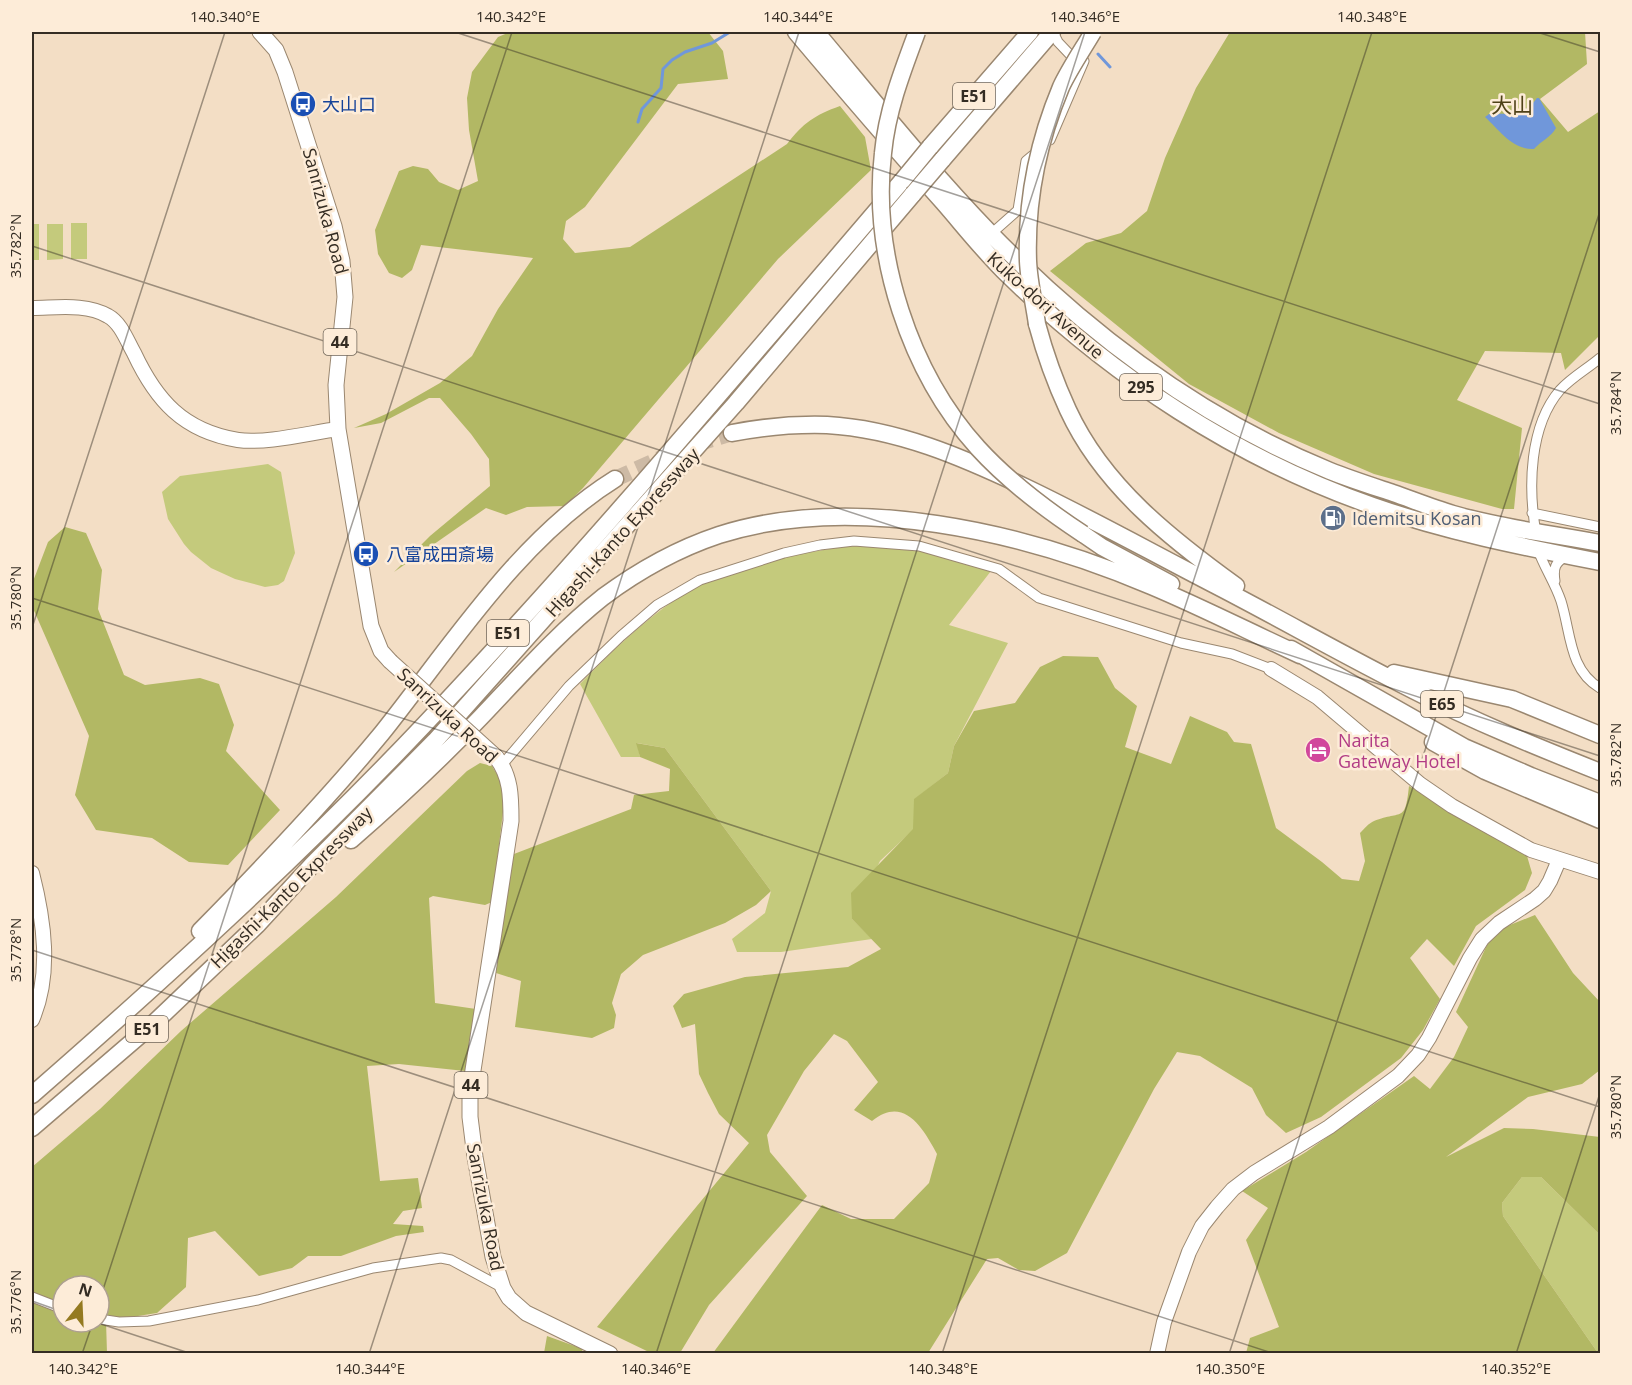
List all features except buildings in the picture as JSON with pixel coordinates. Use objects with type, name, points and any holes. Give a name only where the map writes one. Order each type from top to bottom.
[{"type":"highway","name":"Kuko-dori Avenue","points":[[796,32],[860,109],[1007,275],[1055,318],[1142,387],[1234,445],[1312,482],[1371,506],[1409,518],[1538,550],[1600,562]]},
{"type":"highway","name":"Kuko-dori Avenue","points":[[816,32],[922,158],[991,234],[1051,291],[1115,346],[1174,388],[1243,429],[1353,480],[1453,514],[1600,543]]},
{"type":"highway","points":[[917,32],[899,76],[882,155],[884,240],[902,314],[924,368],[942,400],[971,440],[1031,498],[1102,547],[1300,654]]},
{"type":"highway","name":"Higashi-Kanto Expressway","points":[[32,1095],[233,915],[425,723],[682,438],[1030,32]]},
{"type":"highway","name":"Higashi-Kanto Expressway","points":[[32,1128],[153,1024],[257,925],[435,741],[736,403],[1052,32]]},
{"type":"highway","points":[[1094,32],[1062,85],[1046,128],[1035,172],[1029,217],[1028,261],[1037,324],[1045,352],[1069,411],[1095,454],[1117,484],[1159,527],[1184,548],[1294,626]]},
{"type":"highway","points":[[732,433],[779,427],[826,425],[866,430],[941,449],[987,468],[1115,531],[1294,626]]},
{"type":"highway","points":[[79,1054],[295,833],[380,735],[535,543],[586,497],[615,479]]},
{"type":"highway","points":[[257,925],[428,772],[579,617],[644,569],[720,535],[756,526],[813,518],[841,517],[913,521],[961,529],[1041,548],[1140,582],[1300,654]]},
{"type":"highway","name":"E65","points":[[1294,626],[1345,655],[1453,709],[1600,772]]},
{"type":"highway","name":"E65","points":[[1300,654],[1464,747],[1600,803]]},
{"type":"highway","points":[[1345,655],[1379,669],[1512,699],[1600,735]]},
{"type":"highway","points":[[1361,689],[1411,727],[1460,758],[1600,820]]},
{"type":"main road","name":"Sanrizuka Road","points":[[260,32],[276,50],[285,72],[334,226],[342,261],[345,297],[336,385],[338,429],[371,626],[381,651],[499,761],[509,781],[511,821],[470,1090],[470,1117],[475,1157],[493,1257],[503,1288],[509,1298],[526,1313],[610,1353]]},
{"type":"street","points":[[1052,32],[1081,67]]},
{"type":"street","points":[[991,234],[1018,210],[1026,161],[1049,142],[1081,67],[1103,32]]},
{"type":"street","points":[[32,308],[82,308],[108,316],[117,323],[124,334],[147,380],[158,396],[189,422],[210,432],[239,440],[254,440],[338,429]]},
{"type":"street","points":[[1600,358],[1573,377],[1543,415],[1536,446],[1531,496],[1538,550],[1561,600],[1575,662],[1583,675],[1600,688]]},
{"type":"street","points":[[1532,513],[1600,527]]},
{"type":"street","points":[[499,761],[569,686],[621,636],[657,605],[700,580],[784,553],[820,545],[854,541],[919,546],[999,569],[1039,598],[1181,643],[1232,654],[1271,669],[1317,697],[1420,784],[1452,806],[1532,850],[1600,872]]},
{"type":"street","points":[[1556,589],[1553,570],[1556,563],[1567,556]]},
{"type":"street","points":[[1157,1353],[1164,1322],[1189,1252],[1202,1226],[1217,1207],[1233,1189],[1254,1173],[1337,1121],[1398,1076],[1418,1055],[1429,1038],[1482,939],[1499,923],[1544,891],[1559,860]]},
{"type":"street","points":[[32,873],[43,930],[45,958],[40,994],[32,1020]]},
{"type":"street","points":[[111,1321],[160,1319],[258,1300],[373,1268],[441,1257],[503,1288]]},
{"type":"street","points":[[32,1297],[51,1304]]},
{"type":"green space","points":[[510,32],[708,32],[723,51],[728,79],[678,84],[585,207],[566,221],[563,239],[575,253],[630,247],[787,144],[810,120],[840,106],[865,137],[871,170],[778,259],[583,488],[565,506],[527,507],[506,515],[486,508],[394,572],[430,536],[490,486],[489,459],[440,398],[429,398],[381,423],[354,428],[386,414],[440,383],[472,356],[498,309],[533,258],[421,245],[412,270],[402,278],[389,273],[378,254],[375,230],[399,171],[413,166],[428,169],[439,182],[458,190],[478,181],[469,130],[467,98],[472,72],[498,37]]},
{"type":"green space","points":[[1230,32],[1585,32],[1587,64],[1540,99],[1568,132],[1600,111],[1600,335],[1565,370],[1561,353],[1485,351],[1457,400],[1522,428],[1514,509],[1502,509],[1374,474],[1279,433],[1189,384],[1050,271],[1086,243],[1121,233],[1147,211],[1165,158],[1196,88]]},
{"type":"green space","points":[[71,223],[87,223],[87,259],[71,259]]},
{"type":"green space","points":[[32,224],[39,224],[39,260],[32,260]]},
{"type":"green space","points":[[47,224],[63,224],[63,259],[47,260]]},
{"type":"green space","points":[[268,464],[281,472],[295,553],[284,581],[278,585],[265,587],[235,579],[211,568],[191,552],[168,519],[162,492],[180,476]]},
{"type":"green space","points":[[65,527],[86,533],[102,570],[98,609],[124,675],[145,685],[200,678],[219,684],[234,725],[226,751],[280,810],[228,865],[189,862],[152,838],[96,830],[75,795],[89,736],[32,606],[32,584],[48,542]]},
{"type":"green space","points":[[863,545],[921,550],[991,571],[949,625],[1008,643],[954,746],[948,773],[915,799],[914,829],[880,861],[852,919],[872,939],[781,952],[737,952],[732,939],[765,913],[771,891],[665,748],[637,743],[640,757],[621,757],[580,684],[638,629],[676,599],[696,588],[741,569],[767,562],[817,551]]},
{"type":"green space","points":[[1063,656],[1098,657],[1115,688],[1137,706],[1125,747],[1171,764],[1190,716],[1227,732],[1234,742],[1251,744],[1276,828],[1342,879],[1359,881],[1365,861],[1360,833],[1372,822],[1401,813],[1406,806],[1409,786],[1527,856],[1532,873],[1525,890],[1476,926],[1454,966],[1427,939],[1410,958],[1440,999],[1423,1030],[1401,1058],[1321,1117],[1286,1133],[1266,1115],[1252,1088],[1200,1056],[1177,1052],[1154,1089],[1067,1253],[1035,1271],[1019,1270],[998,1258],[987,1259],[928,1353],[713,1353],[822,1205],[851,1219],[894,1219],[929,1183],[937,1154],[919,1125],[903,1113],[883,1114],[872,1121],[854,1110],[878,1082],[847,1041],[834,1034],[804,1071],[767,1135],[770,1152],[807,1196],[709,1305],[680,1353],[651,1353],[597,1327],[749,1143],[719,1114],[699,1074],[695,1024],[682,1028],[673,1006],[684,994],[745,977],[848,967],[881,949],[852,919],[851,893],[913,829],[914,799],[948,773],[954,746],[974,711],[1015,703],[1040,667]]},
{"type":"green space","points":[[636,743],[665,748],[771,891],[756,905],[725,923],[643,955],[621,974],[612,1003],[616,1015],[614,1028],[592,1038],[515,1027],[521,981],[496,973],[514,854],[631,809],[634,795],[669,791],[670,769],[640,757]]},
{"type":"green space","points":[[480,763],[492,766],[501,781],[505,796],[492,902],[485,905],[433,896],[429,898],[435,1003],[476,1009],[470,1065],[465,1071],[399,1064],[367,1066],[380,1181],[418,1178],[422,1208],[403,1211],[393,1224],[423,1226],[424,1232],[396,1236],[341,1256],[308,1256],[292,1268],[259,1276],[215,1231],[188,1238],[186,1287],[157,1313],[111,1320],[111,1274],[51,1274],[51,1334],[106,1334],[107,1353],[32,1353],[32,1167],[100,1109],[181,1031],[336,897],[467,771]]},
{"type":"green space","points":[[1535,915],[1573,973],[1600,1002],[1600,1070],[1582,1084],[1528,1097],[1446,1157],[1504,1128],[1600,1137],[1600,1235],[1541,1177],[1522,1177],[1502,1203],[1503,1216],[1598,1353],[1246,1353],[1250,1338],[1279,1327],[1246,1240],[1268,1208],[1242,1191],[1306,1152],[1414,1076],[1430,1089],[1454,1057],[1468,1027],[1456,1012],[1487,945],[1500,929]]},
{"type":"green space","points":[[1522,1177],[1541,1177],[1600,1235],[1600,1353],[1503,1216],[1502,1203]]},
{"type":"green space","points":[[547,1336],[583,1349],[581,1353],[544,1353]]},
{"type":"water","points":[[1537,98],[1556,128],[1534,149],[1513,143],[1485,117],[1489,114],[1509,114],[1521,111]]},
{"type":"waterway","points":[[638,122],[642,109],[661,88],[663,69],[672,60],[685,52],[712,43],[730,32]]},
{"type":"waterway","points":[[1098,54],[1110,67]]},
{"type":"tunnel","points":[[696,444],[732,433]]},
{"type":"tunnel","points":[[615,479],[666,456]]},
{"type":"place","name":"大山口","points":[[303,104]]},
{"type":"place","name":"Idemitsu Kosan","points":[[1333,518]]},
{"type":"place","name":"八富成田斎場","points":[[366,554]]},
{"type":"place","name":"Narita Gateway Hotel","points":[[1318,750]]},
{"type":"district","name":"大山","points":[[1512,105]]}]
